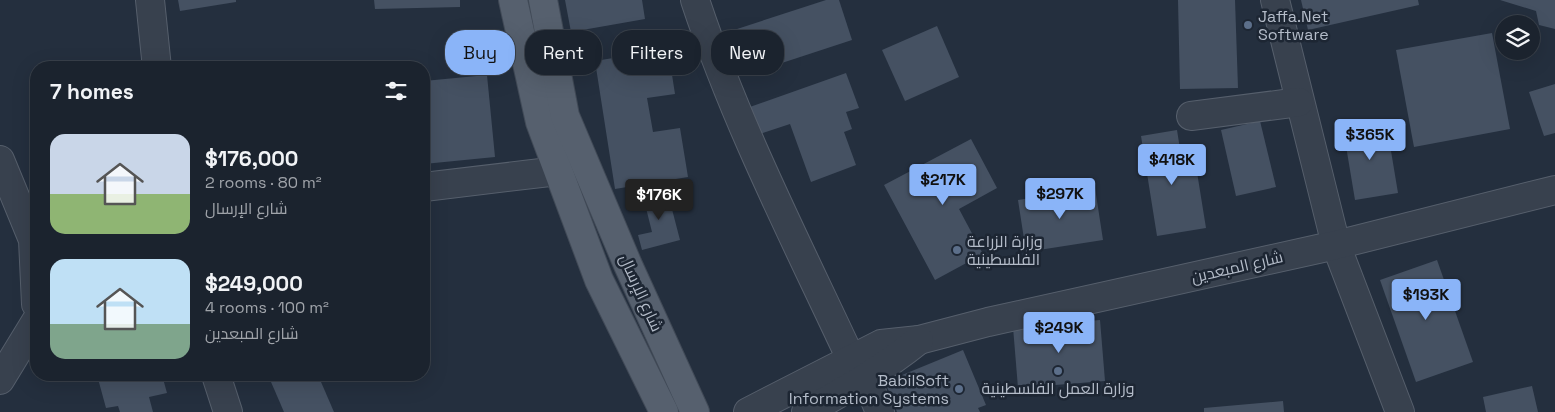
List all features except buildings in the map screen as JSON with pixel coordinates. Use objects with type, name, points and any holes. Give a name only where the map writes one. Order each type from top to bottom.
[{"type":"main road","name":"شارع الإرسال","points":[[513,0],[540,122],[599,280],[664,412]]},
{"type":"main road","name":"شارع الإرسال","points":[[543,0],[565,116],[628,265],[695,412]]},
{"type":"street","points":[[150,0],[156,61]]},
{"type":"street","points":[[695,0],[718,66],[858,369],[880,412]]},
{"type":"street","points":[[1275,0],[1336,245],[1400,412]]},
{"type":"street","points":[[1191,116],[1299,102]]},
{"type":"street","points":[[0,160],[30,235]]},
{"type":"street","points":[[430,185],[558,171]]},
{"type":"street","name":"شارع المبعدين","points":[[858,369],[881,344],[919,340],[988,322],[1336,245],[1555,190]]},
{"type":"street","points":[[0,380],[30,331]]},
{"type":"street","points":[[748,412],[858,369]]},
{"type":"street","points":[[806,412],[858,369]]},
{"type":"street","points":[[218,381],[228,412]]},
{"type":"place","name":"Jaffa.Net Software","points":[[1248,25]]},
{"type":"place","name":"وزارة الزراعة الفلسطينية","points":[[957,250]]},
{"type":"place","name":"وزارة العمل الفلسطينية","points":[[1058,371]]},
{"type":"place","name":"BabilSoft Information Systems","points":[[959,389]]}]
